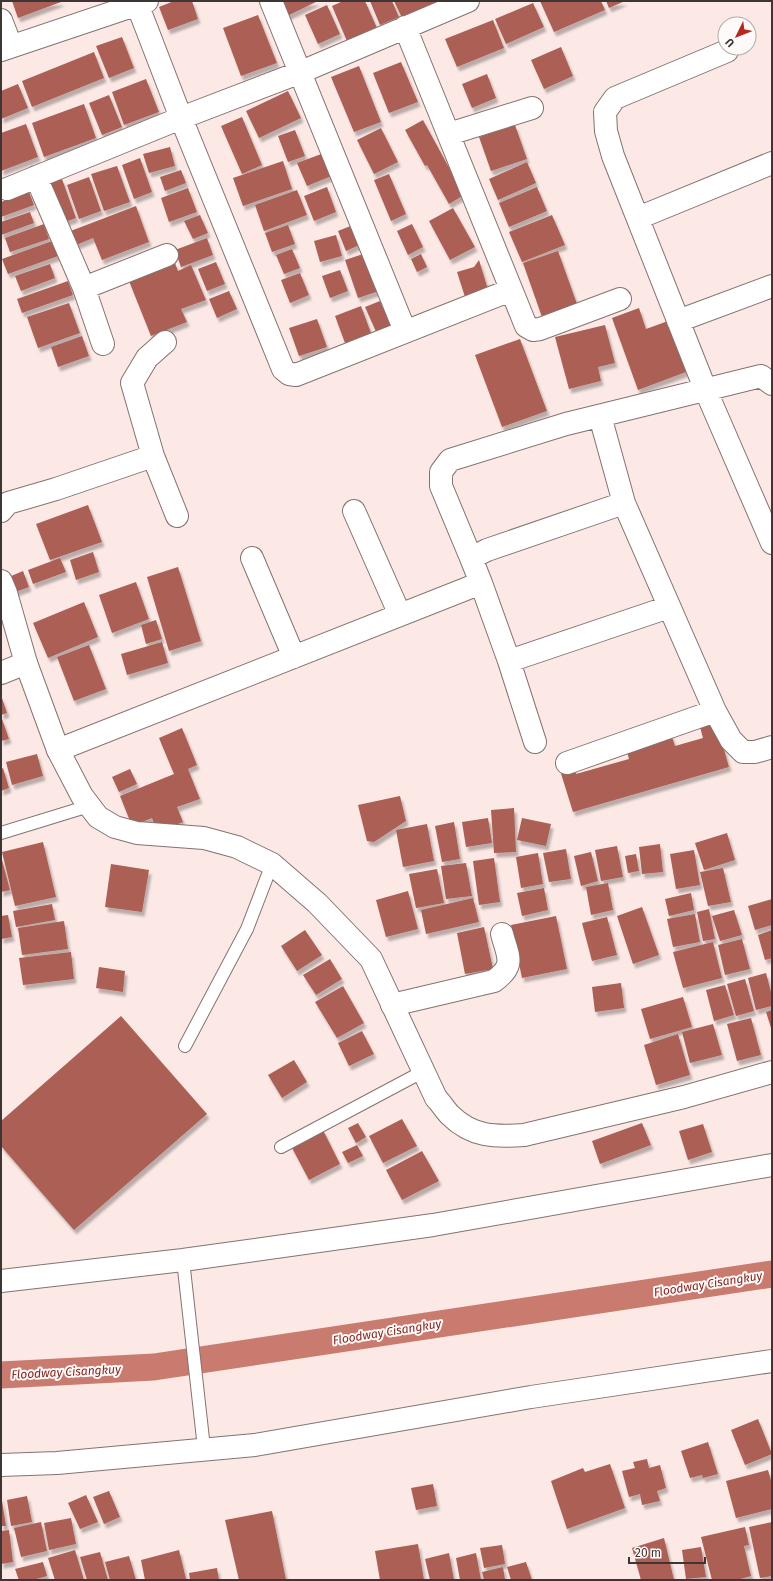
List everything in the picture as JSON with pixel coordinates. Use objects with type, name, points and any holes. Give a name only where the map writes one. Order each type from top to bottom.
[{"type":"street","points":[[271,1],[405,332]]},
{"type":"street","points":[[7,189],[181,118],[301,72],[468,1]]},
{"type":"street","points":[[1,20],[6,48],[140,2],[181,118],[283,369],[286,372],[296,375],[511,290]]},
{"type":"street","points":[[405,27],[526,326],[533,330],[540,329],[620,299]]},
{"type":"street","points":[[717,55],[615,98],[605,112],[606,131],[614,156],[678,321],[772,543]]},
{"type":"street","points":[[449,134],[532,108]]},
{"type":"street","points":[[638,218],[772,163]]},
{"type":"street","points":[[36,177],[84,288],[103,344]]},
{"type":"street","points":[[84,288],[167,255]]},
{"type":"street","points":[[678,321],[772,286]]},
{"type":"street","points":[[165,342],[147,358],[132,383],[153,456],[178,516]]},
{"type":"street","points":[[535,742],[481,583],[441,486],[441,472],[450,460],[566,424],[761,376],[772,384]]},
{"type":"street","points":[[600,416],[624,503],[715,711],[731,740],[743,752],[755,752],[772,747]]},
{"type":"street","points":[[1,511],[8,502],[56,489],[153,456]]},
{"type":"street","points":[[471,558],[487,550],[624,503]]},
{"type":"street","points":[[354,512],[400,615]]},
{"type":"street","points":[[252,558],[294,657]]},
{"type":"street","points":[[1,581],[6,593],[26,663],[58,750],[82,796],[98,818],[115,827],[137,833],[204,838],[237,847],[272,864],[317,903],[371,959],[436,1098],[450,1115],[465,1126],[482,1135],[502,1137],[524,1135],[684,1097],[772,1072]]},
{"type":"street","points":[[58,750],[481,583]]},
{"type":"street","points":[[509,662],[670,607]]},
{"type":"street","points":[[1,673],[26,663]]},
{"type":"street","points":[[567,763],[715,711]]},
{"type":"street","points":[[392,1005],[494,981],[504,974],[509,962],[502,934]]},
{"type":"street","points":[[1,1281],[183,1260],[433,1225],[772,1165]]},
{"type":"street","points":[[1,1465],[57,1463],[204,1448],[255,1445],[531,1397],[772,1362]]},
{"type":"lane","points":[[1,833],[89,806]]},
{"type":"lane","points":[[185,1046],[247,929],[272,864]]},
{"type":"lane","points":[[280,1147],[424,1071]]},
{"type":"lane","points":[[183,1260],[204,1448]]},
{"type":"building","points":[[12,1],[61,1],[61,2],[18,18]]},
{"type":"building","points":[[174,1],[192,1],[198,19],[168,30],[159,7]]},
{"type":"building","points":[[277,1],[318,1],[285,17]]},
{"type":"building","points":[[343,1],[365,1],[377,28],[347,41],[332,6]]},
{"type":"building","points":[[370,1],[392,1],[399,17],[380,25]]},
{"type":"building","points":[[394,1],[440,1],[402,18]]},
{"type":"building","points":[[540,1],[601,1],[605,10],[554,32]]},
{"type":"building","points":[[606,1],[625,1],[609,8]]},
{"type":"building","points":[[533,3],[544,27],[506,44],[495,19]]},
{"type":"building","points":[[327,5],[340,34],[318,44],[305,15]]},
{"type":"building","points":[[258,15],[277,63],[241,76],[223,28]]},
{"type":"building","points":[[493,20],[504,48],[457,67],[445,39]]},
{"type":"building","points":[[122,37],[134,68],[109,78],[96,46]]},
{"type":"building","points":[[561,47],[573,76],[544,89],[531,60]]},
{"type":"building","points":[[94,52],[104,78],[32,107],[22,81]]},
{"type":"building","points":[[401,62],[418,102],[389,113],[373,73]]},
{"type":"building","points":[[359,66],[381,122],[354,132],[331,77]]},
{"type":"building","points":[[487,74],[496,98],[472,108],[462,84]]},
{"type":"building","points":[[146,79],[159,112],[124,125],[112,92]]},
{"type":"building","points":[[18,84],[28,108],[1,119],[1,91]]},
{"type":"building","points":[[288,91],[301,118],[259,138],[246,111]]},
{"type":"building","points":[[109,95],[122,127],[102,135],[89,103]]},
{"type":"building","points":[[84,104],[96,138],[44,157],[32,123]]},
{"type":"building","points":[[242,117],[262,165],[242,174],[221,126]]},
{"type":"building","points":[[423,120],[464,195],[449,204],[427,165],[425,166],[405,130]]},
{"type":"building","points":[[26,124],[38,157],[1,171],[1,133]]},
{"type":"building","points":[[515,125],[527,159],[491,171],[479,137]]},
{"type":"building","points":[[381,128],[398,162],[374,174],[357,140]]},
{"type":"building","points":[[295,130],[305,156],[288,162],[278,136]]},
{"type":"building","points":[[170,147],[175,166],[149,173],[143,154]]},
{"type":"building","points":[[324,153],[334,175],[307,186],[297,163]]},
{"type":"building","points":[[140,158],[152,192],[134,199],[122,165]]},
{"type":"building","points":[[283,161],[292,189],[243,206],[233,178]]},
{"type":"building","points":[[527,162],[536,183],[498,200],[489,179]]},
{"type":"building","points":[[117,166],[130,202],[104,211],[91,174]]},
{"type":"building","points":[[181,170],[186,183],[165,191],[160,177]]},
{"type":"building","points":[[389,174],[406,214],[391,221],[374,180]]},
{"type":"building","points":[[89,177],[101,211],[79,219],[67,185]]},
{"type":"building","points":[[62,179],[76,218],[60,224],[46,184]]},
{"type":"building","points":[[327,187],[336,212],[314,221],[304,196]]},
{"type":"building","points":[[537,187],[547,211],[509,227],[499,203]]},
{"type":"building","points":[[188,188],[197,212],[169,222],[161,198]]},
{"type":"building","points":[[297,190],[307,215],[264,231],[255,205]]},
{"type":"building","points":[[29,192],[34,205],[1,217],[1,202]]},
{"type":"building","points":[[136,206],[149,242],[102,260],[93,238],[74,246],[68,232]]},
{"type":"building","points":[[453,208],[475,247],[450,260],[429,221]]},
{"type":"building","points":[[30,212],[34,223],[1,235],[1,222]]},
{"type":"building","points":[[200,215],[208,233],[193,239],[184,221]]},
{"type":"building","points":[[552,215],[565,245],[522,262],[509,232]]},
{"type":"building","points":[[358,223],[366,242],[346,251],[338,231]]},
{"type":"building","points":[[44,224],[49,239],[10,252],[5,238]]},
{"type":"building","points":[[412,224],[423,247],[408,255],[397,231]]},
{"type":"building","points":[[288,225],[295,244],[272,252],[265,233]]},
{"type":"building","points":[[336,235],[342,256],[320,262],[314,241]]},
{"type":"building","points":[[207,238],[213,255],[181,267],[175,250]]},
{"type":"building","points":[[55,240],[61,255],[8,274],[2,259]]},
{"type":"building","points":[[292,249],[300,268],[284,274],[276,255]]},
{"type":"building","points":[[558,251],[577,304],[542,317],[523,263]]},
{"type":"building","points":[[366,253],[379,291],[358,298],[345,260]]},
{"type":"building","points":[[421,254],[427,267],[417,272],[411,259]]},
{"type":"building","points":[[479,260],[489,293],[466,300],[457,272],[474,267]]},
{"type":"building","points":[[216,262],[225,284],[207,291],[198,269]]},
{"type":"building","points":[[175,263],[178,271],[191,265],[206,300],[181,309],[187,322],[151,336],[129,281]]},
{"type":"building","points":[[50,264],[55,278],[21,291],[15,276]]},
{"type":"building","points":[[340,270],[348,291],[330,298],[322,276]]},
{"type":"building","points":[[300,273],[309,295],[290,303],[281,280]]},
{"type":"building","points":[[68,281],[73,295],[22,313],[17,299]]},
{"type":"building","points":[[229,291],[237,309],[217,318],[209,299]]},
{"type":"building","points":[[380,301],[393,330],[378,336],[365,307]]},
{"type":"building","points":[[69,303],[80,333],[38,348],[27,317]]},
{"type":"building","points":[[361,306],[371,333],[345,343],[335,316]]},
{"type":"building","points":[[639,308],[646,329],[668,321],[686,372],[638,390],[612,318]]},
{"type":"building","points":[[317,319],[327,347],[299,356],[289,328]]},
{"type":"building","points":[[605,325],[615,363],[598,367],[601,381],[569,389],[555,337]]},
{"type":"building","points":[[82,336],[89,356],[58,367],[51,347]]},
{"type":"building","points":[[520,339],[547,411],[502,427],[475,355]]},
{"type":"building","points":[[88,505],[102,542],[50,560],[36,524]]},
{"type":"building","points":[[93,552],[99,572],[76,580],[70,560]]},
{"type":"building","points":[[60,558],[66,572],[33,584],[28,570]]},
{"type":"building","points":[[178,567],[201,641],[169,651],[147,577]]},
{"type":"building","points":[[23,571],[29,587],[10,594],[4,579]]},
{"type":"building","points":[[136,582],[149,619],[112,633],[99,595]]},
{"type":"building","points":[[84,602],[98,637],[48,658],[33,623]]},
{"type":"building","points":[[156,620],[162,639],[146,644],[141,625]]},
{"type":"building","points":[[162,642],[168,663],[127,675],[121,654]]},
{"type":"building","points":[[89,645],[106,689],[74,701],[57,657]]},
{"type":"building","points":[[1,695],[7,713],[1,715]]},
{"type":"building","points":[[1,716],[9,739],[1,741]]},
{"type":"building","points":[[716,722],[729,767],[573,812],[559,767],[572,763],[576,774],[629,759],[626,748],[671,734],[675,746],[703,738],[700,727]]},
{"type":"building","points":[[182,728],[197,765],[188,769],[200,799],[177,807],[183,822],[157,832],[152,818],[132,826],[120,796],[174,774],[159,738]]},
{"type":"building","points":[[37,754],[43,776],[12,785],[6,762]]},
{"type":"building","points":[[3,768],[9,788],[1,791],[1,769]]},
{"type":"building","points":[[130,769],[137,784],[119,792],[112,777]]},
{"type":"building","points":[[400,796],[406,821],[374,842],[367,841],[358,805]]},
{"type":"building","points":[[514,808],[516,852],[494,853],[491,810]]},
{"type":"building","points":[[488,818],[492,843],[466,847],[462,822]]},
{"type":"building","points":[[522,818],[551,824],[546,846],[517,840]]},
{"type":"building","points":[[454,822],[460,859],[442,862],[435,826]]},
{"type":"building","points":[[427,824],[434,861],[403,867],[396,830]]},
{"type":"building","points":[[727,833],[735,860],[704,870],[695,843]]},
{"type":"building","points":[[43,842],[56,897],[15,906],[2,852]]},
{"type":"building","points":[[660,844],[663,872],[642,874],[639,847]]},
{"type":"building","points":[[617,846],[623,877],[601,881],[595,850]]},
{"type":"building","points":[[566,849],[571,879],[549,882],[543,853]]},
{"type":"building","points":[[694,850],[700,885],[676,889],[670,854]]},
{"type":"building","points":[[591,852],[598,881],[581,886],[574,856]]},
{"type":"building","points":[[538,853],[543,884],[521,888],[516,857]]},
{"type":"building","points":[[636,854],[639,871],[628,873],[625,856]]},
{"type":"building","points":[[1,856],[10,890],[1,892]]},
{"type":"building","points":[[494,858],[500,902],[479,905],[473,861]]},
{"type":"building","points":[[466,863],[472,896],[446,899],[441,866]]},
{"type":"building","points":[[111,864],[149,870],[142,912],[105,907]]},
{"type":"building","points":[[723,868],[731,902],[708,906],[700,872]]},
{"type":"building","points":[[437,869],[444,903],[416,908],[409,874]]},
{"type":"building","points":[[608,883],[613,910],[591,915],[586,887]]},
{"type":"building","points":[[544,888],[548,910],[522,916],[517,893]]},
{"type":"building","points":[[408,891],[418,929],[386,937],[376,900]]},
{"type":"building","points":[[691,893],[694,910],[669,916],[665,899]]},
{"type":"building","points":[[473,898],[479,922],[426,934],[421,910]]},
{"type":"building","points":[[772,899],[772,925],[755,930],[748,906]]},
{"type":"building","points":[[52,904],[55,920],[16,927],[13,911]]},
{"type":"building","points":[[642,907],[659,955],[633,964],[617,916]]},
{"type":"building","points":[[709,909],[715,939],[703,941],[697,912]]},
{"type":"building","points":[[734,910],[742,935],[720,941],[712,916]]},
{"type":"building","points":[[695,914],[700,942],[673,947],[667,919]]},
{"type":"building","points":[[8,915],[12,937],[1,939],[1,916]]},
{"type":"building","points":[[556,916],[567,969],[522,978],[511,925]]},
{"type":"building","points":[[607,917],[617,955],[592,961],[582,923]]},
{"type":"building","points":[[64,921],[68,949],[22,955],[18,928]]},
{"type":"building","points":[[484,927],[493,969],[465,974],[457,933]]},
{"type":"building","points":[[305,930],[322,955],[297,971],[281,946]]},
{"type":"building","points":[[772,930],[772,958],[765,960],[758,935]]},
{"type":"building","points":[[742,939],[750,969],[725,975],[718,945]]},
{"type":"building","points":[[713,942],[722,978],[683,988],[673,952]]},
{"type":"building","points":[[71,952],[74,979],[23,985],[19,958]]},
{"type":"building","points":[[330,959],[342,979],[316,995],[303,975]]},
{"type":"building","points":[[99,967],[125,971],[123,992],[96,988]]},
{"type":"building","points":[[766,973],[772,996],[772,1006],[756,1010],[748,978]]},
{"type":"building","points":[[745,979],[754,1011],[736,1016],[727,984]]},
{"type":"building","points":[[621,983],[624,1008],[595,1012],[592,987]]},
{"type":"building","points":[[725,985],[734,1015],[714,1021],[706,990]]},
{"type":"building","points":[[343,986],[364,1023],[337,1038],[315,1002]]},
{"type":"building","points":[[683,997],[692,1027],[650,1039],[641,1009]]},
{"type":"building","points":[[772,1010],[772,1031],[766,1012]]},
{"type":"building","points":[[121,1016],[207,1114],[74,1230],[1,1146],[1,1121]]},
{"type":"building","points":[[751,1018],[761,1055],[737,1061],[727,1024]]},
{"type":"building","points":[[713,1024],[722,1055],[690,1063],[682,1032]]},
{"type":"building","points":[[362,1031],[374,1054],[349,1066],[338,1043]]},
{"type":"building","points":[[678,1034],[690,1075],[656,1085],[644,1045]]},
{"type":"building","points":[[294,1060],[307,1082],[282,1098],[268,1075]]},
{"type":"building","points":[[402,1119],[417,1146],[383,1163],[369,1136]]},
{"type":"building","points":[[358,1123],[366,1137],[356,1143],[348,1128]]},
{"type":"building","points":[[642,1123],[651,1145],[600,1164],[592,1141]]},
{"type":"building","points":[[703,1124],[712,1152],[688,1160],[679,1131]]},
{"type":"building","points":[[323,1130],[340,1164],[309,1180],[291,1146]]},
{"type":"building","points":[[357,1145],[363,1156],[348,1163],[342,1152]]},
{"type":"building","points":[[422,1151],[439,1181],[402,1200],[386,1170]]},
{"type":"building","points":[[758,1419],[772,1454],[745,1465],[731,1430]]},
{"type":"building","points":[[708,1442],[718,1474],[703,1478],[702,1475],[690,1478],[681,1451]]},
{"type":"building","points":[[647,1459],[649,1468],[660,1465],[666,1488],[657,1491],[660,1501],[642,1505],[640,1494],[629,1497],[622,1471],[635,1468],[633,1462]]},
{"type":"building","points":[[610,1464],[625,1508],[567,1529],[551,1481],[583,1468],[585,1472]]},
{"type":"building","points":[[768,1470],[772,1484],[772,1509],[736,1518],[726,1481]]},
{"type":"building","points":[[433,1484],[437,1506],[416,1510],[411,1488]]},
{"type":"building","points":[[109,1491],[120,1517],[104,1524],[93,1497]]},
{"type":"building","points":[[1,1494],[6,1526],[1,1526]]},
{"type":"building","points":[[86,1495],[98,1522],[80,1529],[68,1503]]},
{"type":"building","points":[[27,1496],[32,1522],[11,1526],[7,1500]]},
{"type":"building","points":[[272,1511],[286,1580],[239,1580],[225,1520]]},
{"type":"building","points":[[71,1518],[76,1544],[49,1550],[44,1523]]},
{"type":"building","points":[[41,1522],[47,1551],[21,1557],[14,1528]]},
{"type":"building","points":[[772,1522],[772,1576],[760,1578],[749,1527]]},
{"type":"building","points":[[745,1527],[749,1545],[744,1546],[751,1576],[737,1580],[712,1580],[701,1537]]},
{"type":"building","points":[[9,1530],[13,1562],[1,1564],[1,1531]]},
{"type":"building","points":[[664,1538],[674,1580],[641,1580],[632,1548]]},
{"type":"building","points":[[418,1544],[424,1580],[380,1580],[375,1551]]},
{"type":"building","points":[[502,1545],[505,1564],[484,1568],[480,1548]]},
{"type":"building","points":[[701,1547],[706,1577],[686,1579],[682,1550]]},
{"type":"building","points":[[75,1550],[84,1580],[55,1580],[48,1558]]},
{"type":"building","points":[[179,1550],[186,1579],[145,1580],[141,1560]]},
{"type":"building","points":[[100,1552],[108,1580],[87,1580],[80,1557]]},
{"type":"building","points":[[449,1553],[454,1580],[430,1580],[425,1559]]},
{"type":"building","points":[[476,1553],[481,1580],[460,1580],[456,1558]]},
{"type":"building","points":[[129,1556],[136,1580],[110,1580],[105,1562]]},
{"type":"building","points":[[43,1562],[47,1576],[33,1580],[19,1580],[15,1569]]},
{"type":"building","points":[[526,1562],[532,1580],[511,1580],[507,1567]]},
{"type":"building","points":[[503,1567],[505,1580],[484,1580],[482,1572]]},
{"type":"building","points":[[217,1568],[219,1580],[190,1580],[189,1573]]},
{"type":"waterway","name":"Floodway Cisangkuy","points":[[1,1375],[154,1367],[772,1274]]}]
